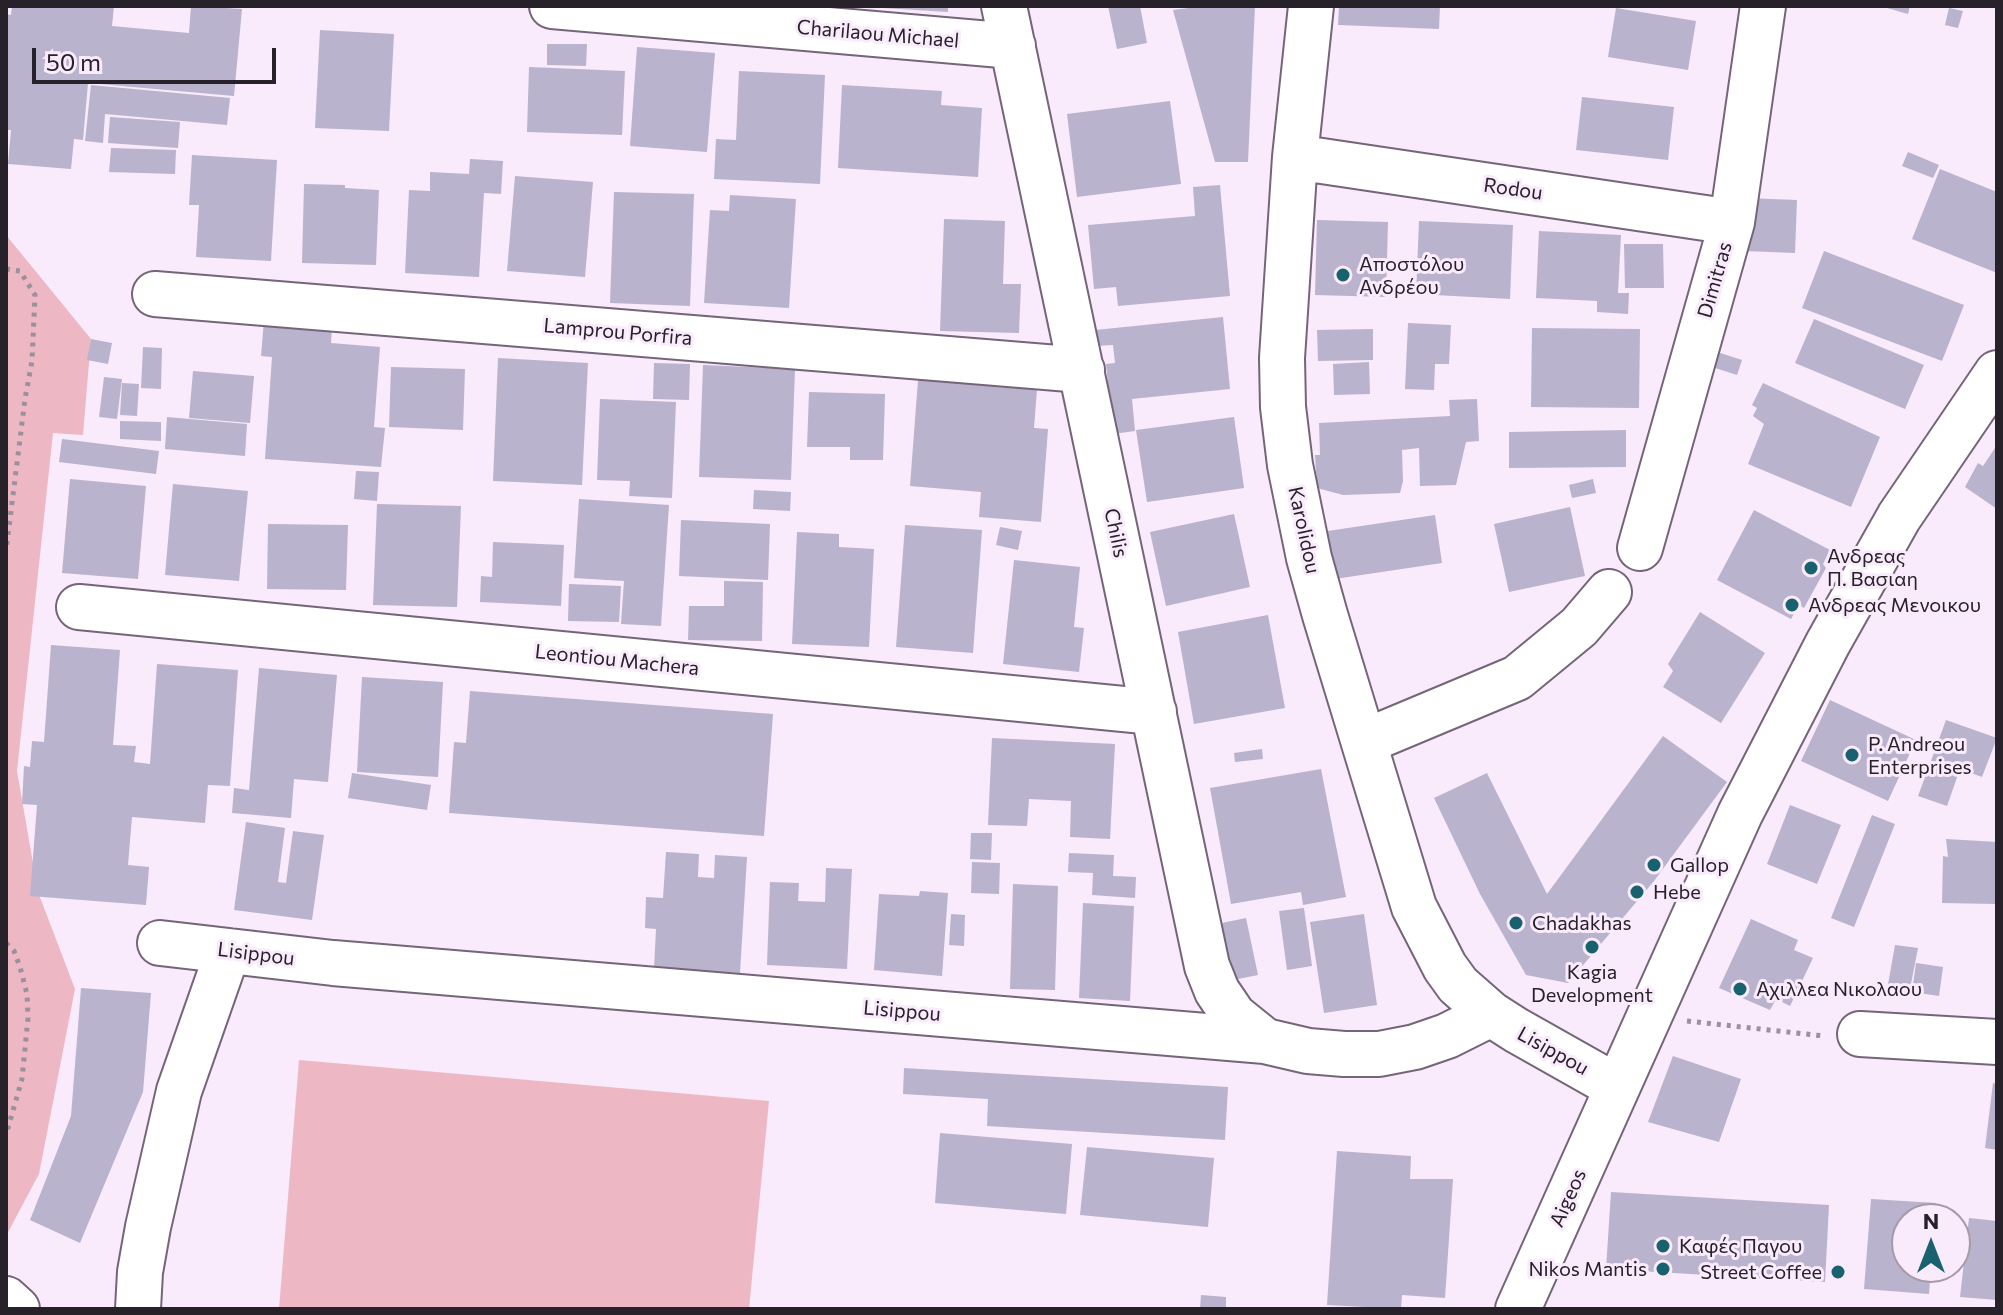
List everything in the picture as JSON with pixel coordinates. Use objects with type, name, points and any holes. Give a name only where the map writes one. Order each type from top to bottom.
[{"type":"street","name":"Charilaou Michael","points":[[552,6],[1008,26]]},
{"type":"street","name":"Karolidou","points":[[1311,6],[1295,157],[1282,358],[1283,407],[1290,465],[1309,558],[1414,907],[1425,933],[1458,985],[1491,1014]]},
{"type":"street","name":"Dimitras","points":[[1640,548],[1732,222],[1763,6]]},
{"type":"street","name":"Chilis","points":[[1008,26],[1207,966],[1217,991],[1234,1016],[1265,1041]]},
{"type":"street","name":"Rodou","points":[[1295,157],[1732,222]]},
{"type":"street","name":"Lamprou Porfira","points":[[155,294],[1082,370]]},
{"type":"street","name":"Aigeos","points":[[1518,1309],[1740,814],[1835,630],[1899,517],[1997,373]]},
{"type":"street","points":[[1364,742],[1517,678],[1579,627],[1609,592]]},
{"type":"street","name":"Leontiou Machera","points":[[79,607],[1154,712]]},
{"type":"street","name":"Lisippou","points":[[160,943],[333,963],[1265,1041],[1308,1051],[1379,1054],[1415,1047],[1447,1036],[1491,1014],[1617,1087]]},
{"type":"street","points":[[138,1309],[140,1272],[148,1227],[179,1091],[228,951]]},
{"type":"street","points":[[1860,1034],[1997,1042]]},
{"type":"street","points":[[6,1299],[17,1309]]},
{"type":"path","points":[[6,269],[20,271],[35,295],[32,361],[6,551]]},
{"type":"path","points":[[6,943],[14,951],[20,967],[27,994],[28,1018],[22,1079],[6,1135]]},
{"type":"path","points":[[1650,1017],[1836,1037],[1860,1034]]},
{"type":"shaded area","points":[[6,235],[91,339],[83,435],[53,433],[17,771],[38,892],[75,989],[39,1174],[6,1236]]},
{"type":"shaded area","points":[[299,1060],[769,1101],[749,1309],[279,1309]]},
{"type":"building","points":[[12,6],[114,6],[112,26],[189,33],[191,6],[242,9],[234,96],[88,83],[83,140],[74,139],[71,169],[8,164],[11,130],[6,130],[6,14],[11,15]]},
{"type":"building","points":[[948,6],[948,12],[883,8]]},
{"type":"building","points":[[1108,6],[1140,6],[1147,43],[1117,49]]},
{"type":"building","points":[[1204,6],[1255,6],[1248,162],[1215,162],[1173,10]]},
{"type":"building","points":[[1339,6],[1440,6],[1439,29],[1338,25]]},
{"type":"building","points":[[1880,6],[1910,6],[1908,14]]},
{"type":"building","points":[[1616,8],[1696,21],[1688,70],[1608,57]]},
{"type":"building","points":[[1949,8],[1963,11],[1958,28],[1945,25]]},
{"type":"building","points":[[320,30],[394,34],[389,131],[315,128]]},
{"type":"building","points":[[547,44],[587,44],[586,66],[547,65]]},
{"type":"building","points":[[637,47],[715,53],[707,152],[630,146]]},
{"type":"building","points":[[529,67],[625,71],[622,135],[527,132]]},
{"type":"building","points":[[739,71],[825,75],[820,184],[714,179],[716,139],[736,140]]},
{"type":"building","points":[[91,85],[230,98],[227,125],[105,114],[103,143],[85,141]]},
{"type":"building","points":[[842,85],[942,91],[941,105],[982,108],[978,177],[838,168]]},
{"type":"building","points":[[1582,97],[1674,107],[1668,160],[1576,150]]},
{"type":"building","points":[[1170,101],[1181,184],[1077,197],[1067,114]]},
{"type":"building","points":[[110,117],[180,122],[178,148],[108,143]]},
{"type":"building","points":[[111,148],[176,150],[175,174],[109,172]]},
{"type":"building","points":[[1908,152],[1939,165],[1933,178],[1902,166]]},
{"type":"building","points":[[192,155],[277,160],[271,261],[196,257],[199,205],[189,205]]},
{"type":"building","points":[[470,159],[503,161],[501,194],[484,193],[479,277],[405,273],[409,190],[430,191],[430,172],[469,174]]},
{"type":"building","points":[[1940,169],[1997,192],[1997,273],[1912,239]]},
{"type":"building","points":[[515,176],[593,182],[585,277],[507,271]]},
{"type":"building","points":[[304,184],[379,190],[376,265],[302,263]]},
{"type":"building","points":[[1220,185],[1230,296],[1118,306],[1116,287],[1094,289],[1088,225],[1195,216],[1193,187]]},
{"type":"building","points":[[614,192],[694,194],[690,306],[610,303]]},
{"type":"building","points":[[730,195],[796,199],[789,308],[704,303],[710,210],[729,211]]},
{"type":"building","points":[[1745,198],[1797,200],[1795,253],[1744,251]]},
{"type":"building","points":[[944,219],[1005,221],[1003,284],[1021,284],[1019,333],[940,331]]},
{"type":"building","points":[[1317,220],[1388,222],[1386,297],[1315,295]]},
{"type":"building","points":[[1419,221],[1513,225],[1510,299],[1416,294]]},
{"type":"building","points":[[1539,231],[1621,235],[1618,293],[1629,293],[1628,314],[1597,312],[1597,301],[1536,298]]},
{"type":"building","points":[[1624,244],[1663,244],[1664,288],[1625,288]]},
{"type":"building","points":[[1824,251],[1964,305],[1942,361],[1802,308]]},
{"type":"building","points":[[1223,317],[1230,389],[1132,399],[1135,431],[1113,434],[1106,364],[1115,363],[1113,345],[1096,346],[1095,330]]},
{"type":"building","points":[[1814,319],[1924,365],[1905,409],[1795,363]]},
{"type":"building","points":[[264,320],[332,325],[331,343],[380,347],[374,427],[385,428],[381,467],[265,459],[272,357],[261,356]]},
{"type":"building","points":[[1408,323],[1451,325],[1449,364],[1435,364],[1434,390],[1405,389]]},
{"type":"building","points":[[1532,328],[1640,329],[1639,408],[1531,407]]},
{"type":"building","points":[[1373,329],[1373,360],[1318,361],[1317,330]]},
{"type":"building","points":[[91,339],[112,343],[108,364],[87,360]]},
{"type":"building","points":[[143,347],[162,348],[161,389],[141,388]]},
{"type":"building","points":[[1714,351],[1742,360],[1737,375],[1709,366]]},
{"type":"building","points":[[498,358],[588,363],[582,485],[493,481]]},
{"type":"building","points":[[1369,362],[1370,394],[1334,395],[1333,364]]},
{"type":"building","points":[[654,363],[690,364],[689,400],[653,399]]},
{"type":"building","points":[[703,365],[795,369],[791,480],[699,477]]},
{"type":"building","points":[[391,367],[465,369],[463,430],[389,427]]},
{"type":"building","points":[[193,371],[254,376],[250,423],[189,418]]},
{"type":"building","points":[[104,377],[122,379],[117,419],[99,417]]},
{"type":"building","points":[[918,380],[1037,389],[1034,428],[1048,429],[1041,522],[979,517],[981,492],[910,486]]},
{"type":"building","points":[[122,383],[139,384],[137,416],[120,415]]},
{"type":"building","points":[[1763,383],[1880,437],[1851,507],[1748,464],[1764,424],[1753,416],[1757,408],[1752,405]]},
{"type":"building","points":[[809,392],[885,394],[883,460],[850,460],[850,447],[807,447]]},
{"type":"building","points":[[600,399],[676,402],[672,498],[629,496],[630,481],[597,480]]},
{"type":"building","points":[[1477,399],[1479,441],[1466,442],[1456,485],[1420,486],[1419,448],[1402,450],[1403,481],[1400,493],[1343,495],[1317,488],[1315,455],[1320,455],[1319,423],[1450,416],[1449,400]]},
{"type":"building","points":[[167,417],[247,424],[245,456],[165,449]]},
{"type":"building","points":[[1234,417],[1244,488],[1147,502],[1136,430]]},
{"type":"building","points":[[120,421],[161,422],[161,441],[120,439]]},
{"type":"building","points":[[1626,430],[1626,467],[1509,468],[1509,432]]},
{"type":"building","points":[[62,439],[159,451],[156,474],[59,462]]},
{"type":"building","points":[[1997,445],[1997,509],[1965,487],[1978,463],[1983,466]]},
{"type":"building","points":[[356,471],[379,472],[377,501],[354,499]]},
{"type":"building","points":[[70,479],[146,486],[138,579],[62,573]]},
{"type":"building","points":[[1593,479],[1596,493],[1572,498],[1569,485]]},
{"type":"building","points":[[173,484],[248,491],[239,581],[165,575]]},
{"type":"building","points":[[754,490],[791,492],[790,511],[753,509]]},
{"type":"building","points":[[579,499],[669,505],[661,626],[621,624],[624,581],[574,578]]},
{"type":"building","points":[[377,504],[461,506],[457,607],[373,605]]},
{"type":"building","points":[[1570,507],[1585,576],[1509,592],[1494,524]]},
{"type":"building","points":[[1754,510],[1830,550],[1823,564],[1826,568],[1804,608],[1799,605],[1791,619],[1717,580]]},
{"type":"building","points":[[1234,514],[1250,587],[1166,606],[1150,532]]},
{"type":"building","points":[[1435,515],[1442,563],[1328,580],[1321,532]]},
{"type":"building","points":[[681,520],[770,524],[768,580],[679,576]]},
{"type":"building","points":[[268,524],[348,525],[346,590],[267,589]]},
{"type":"building","points":[[905,525],[982,530],[973,653],[896,647]]},
{"type":"building","points":[[1000,527],[1022,531],[1018,550],[996,545]]},
{"type":"building","points":[[797,532],[839,534],[839,547],[874,549],[869,647],[792,644]]},
{"type":"building","points":[[493,542],[564,545],[561,606],[480,602],[481,576],[492,577]]},
{"type":"building","points":[[1014,560],[1080,567],[1074,627],[1084,628],[1079,672],[1003,664]]},
{"type":"building","points":[[724,581],[763,582],[762,641],[688,640],[689,606],[724,606]]},
{"type":"building","points":[[569,584],[621,586],[619,622],[568,621]]},
{"type":"building","points":[[1700,612],[1765,653],[1721,723],[1663,687],[1673,671],[1668,664]]},
{"type":"building","points":[[1268,615],[1285,708],[1194,724],[1178,632]]},
{"type":"building","points":[[51,645],[120,650],[113,745],[136,746],[134,762],[150,764],[157,664],[238,670],[230,786],[208,785],[205,823],[132,817],[128,865],[149,867],[146,905],[30,896],[37,805],[22,804],[24,766],[30,767],[32,741],[44,742]]},
{"type":"building","points":[[259,668],[337,675],[328,782],[294,779],[291,818],[232,813],[234,788],[249,790]]},
{"type":"building","points":[[362,677],[443,682],[438,777],[357,772]]},
{"type":"building","points":[[470,691],[773,714],[764,836],[449,813],[454,742],[466,743]]},
{"type":"building","points":[[1830,700],[1916,740],[1888,801],[1801,761]]},
{"type":"building","points":[[1946,720],[1997,738],[1982,777],[1960,769],[1947,806],[1918,796]]},
{"type":"building","points":[[1663,736],[1727,782],[1654,881],[1568,983],[1526,975],[1480,894],[1434,798],[1487,773],[1547,894]]},
{"type":"building","points":[[992,738],[1115,744],[1110,839],[1070,837],[1071,801],[1029,799],[1027,826],[988,825]]},
{"type":"building","points":[[1262,749],[1263,759],[1235,762],[1234,753]]},
{"type":"building","points":[[1321,769],[1346,897],[1303,905],[1301,892],[1231,904],[1210,788]]},
{"type":"building","points":[[352,773],[431,785],[427,810],[348,798]]},
{"type":"building","points":[[1790,805],[1841,825],[1817,884],[1767,864]]},
{"type":"building","points":[[1872,815],[1895,824],[1854,927],[1831,918]]},
{"type":"building","points":[[246,822],[285,828],[278,882],[286,883],[293,831],[324,835],[312,920],[234,910]]},
{"type":"building","points":[[971,833],[992,833],[991,860],[970,859]]},
{"type":"building","points":[[1946,839],[1997,842],[1997,904],[1942,903],[1943,856],[1948,857]]},
{"type":"building","points":[[666,852],[699,854],[698,877],[714,878],[715,855],[747,857],[740,973],[654,969],[656,929],[645,928],[646,897],[663,898]]},
{"type":"building","points":[[1069,853],[1114,855],[1113,876],[1136,877],[1135,898],[1092,895],[1093,873],[1068,872]]},
{"type":"building","points":[[972,862],[1000,863],[999,894],[971,893]]},
{"type":"building","points":[[826,868],[852,869],[847,969],[767,965],[770,882],[799,883],[798,901],[825,902]]},
{"type":"building","points":[[1013,884],[1058,886],[1055,990],[1010,989]]},
{"type":"building","points":[[920,891],[948,893],[942,976],[874,970],[879,894],[919,896]]},
{"type":"building","points":[[1083,903],[1134,906],[1130,1001],[1079,998]]},
{"type":"building","points":[[1304,908],[1312,966],[1287,970],[1279,911]]},
{"type":"building","points":[[951,914],[965,915],[964,946],[949,945]]},
{"type":"building","points":[[1364,914],[1377,1005],[1324,1013],[1310,922]]},
{"type":"building","points":[[1246,918],[1258,975],[1233,980],[1222,923]]},
{"type":"building","points":[[1751,919],[1798,940],[1794,950],[1813,958],[1790,1006],[1776,999],[1770,1010],[1719,988]]},
{"type":"building","points":[[1895,945],[1918,948],[1909,994],[1887,990]]},
{"type":"building","points":[[1916,963],[1943,967],[1939,996],[1912,992]]},
{"type":"building","points":[[81,988],[151,993],[143,1092],[80,1243],[30,1220],[71,1116]]},
{"type":"building","points":[[1673,1056],[1741,1079],[1719,1142],[1648,1122]]},
{"type":"building","points":[[904,1068],[1228,1087],[1225,1140],[987,1126],[988,1099],[903,1094]]},
{"type":"building","points":[[1993,1083],[1997,1084],[1997,1150],[1985,1148]]},
{"type":"building","points":[[940,1133],[1072,1144],[1066,1214],[935,1203]]},
{"type":"building","points":[[1087,1147],[1214,1158],[1208,1227],[1080,1215]]},
{"type":"building","points":[[1337,1151],[1411,1156],[1410,1179],[1453,1179],[1445,1298],[1402,1295],[1401,1309],[1327,1305]]},
{"type":"building","points":[[1611,1192],[1829,1205],[1825,1282],[1606,1269]]},
{"type":"building","points":[[1871,1199],[1936,1203],[1891,1203],[1891,1283],[1930,1283],[1929,1294],[1864,1289]]},
{"type":"building","points":[[1971,1218],[1997,1221],[1997,1300],[1960,1297],[1962,1283],[1971,1283]]},
{"type":"building","points":[[1201,1295],[1226,1297],[1226,1309],[1200,1309]]},
{"type":"place","name":"Αποστόλου Ανδρέου","points":[[1343,275]]},
{"type":"place","name":"Ανδρεας Π. Βασιαη","points":[[1811,568]]},
{"type":"place","name":"Ανδρεας Μενοικου","points":[[1792,605]]},
{"type":"place","name":"P. Andreou Enterprises","points":[[1852,755]]},
{"type":"place","name":"Gallop","points":[[1654,865]]},
{"type":"place","name":"Hebe","points":[[1637,892]]},
{"type":"place","name":"Chadakhas","points":[[1516,923]]},
{"type":"place","name":"Kagia Development","points":[[1592,947]]},
{"type":"place","name":"Αχιλλεα Νικολαου","points":[[1740,989]]},
{"type":"place","name":"Καφές Παγου","points":[[1663,1246]]},
{"type":"place","name":"Nikos Mantis","points":[[1663,1269]]},
{"type":"place","name":"Street Coffee","points":[[1838,1272]]}]
